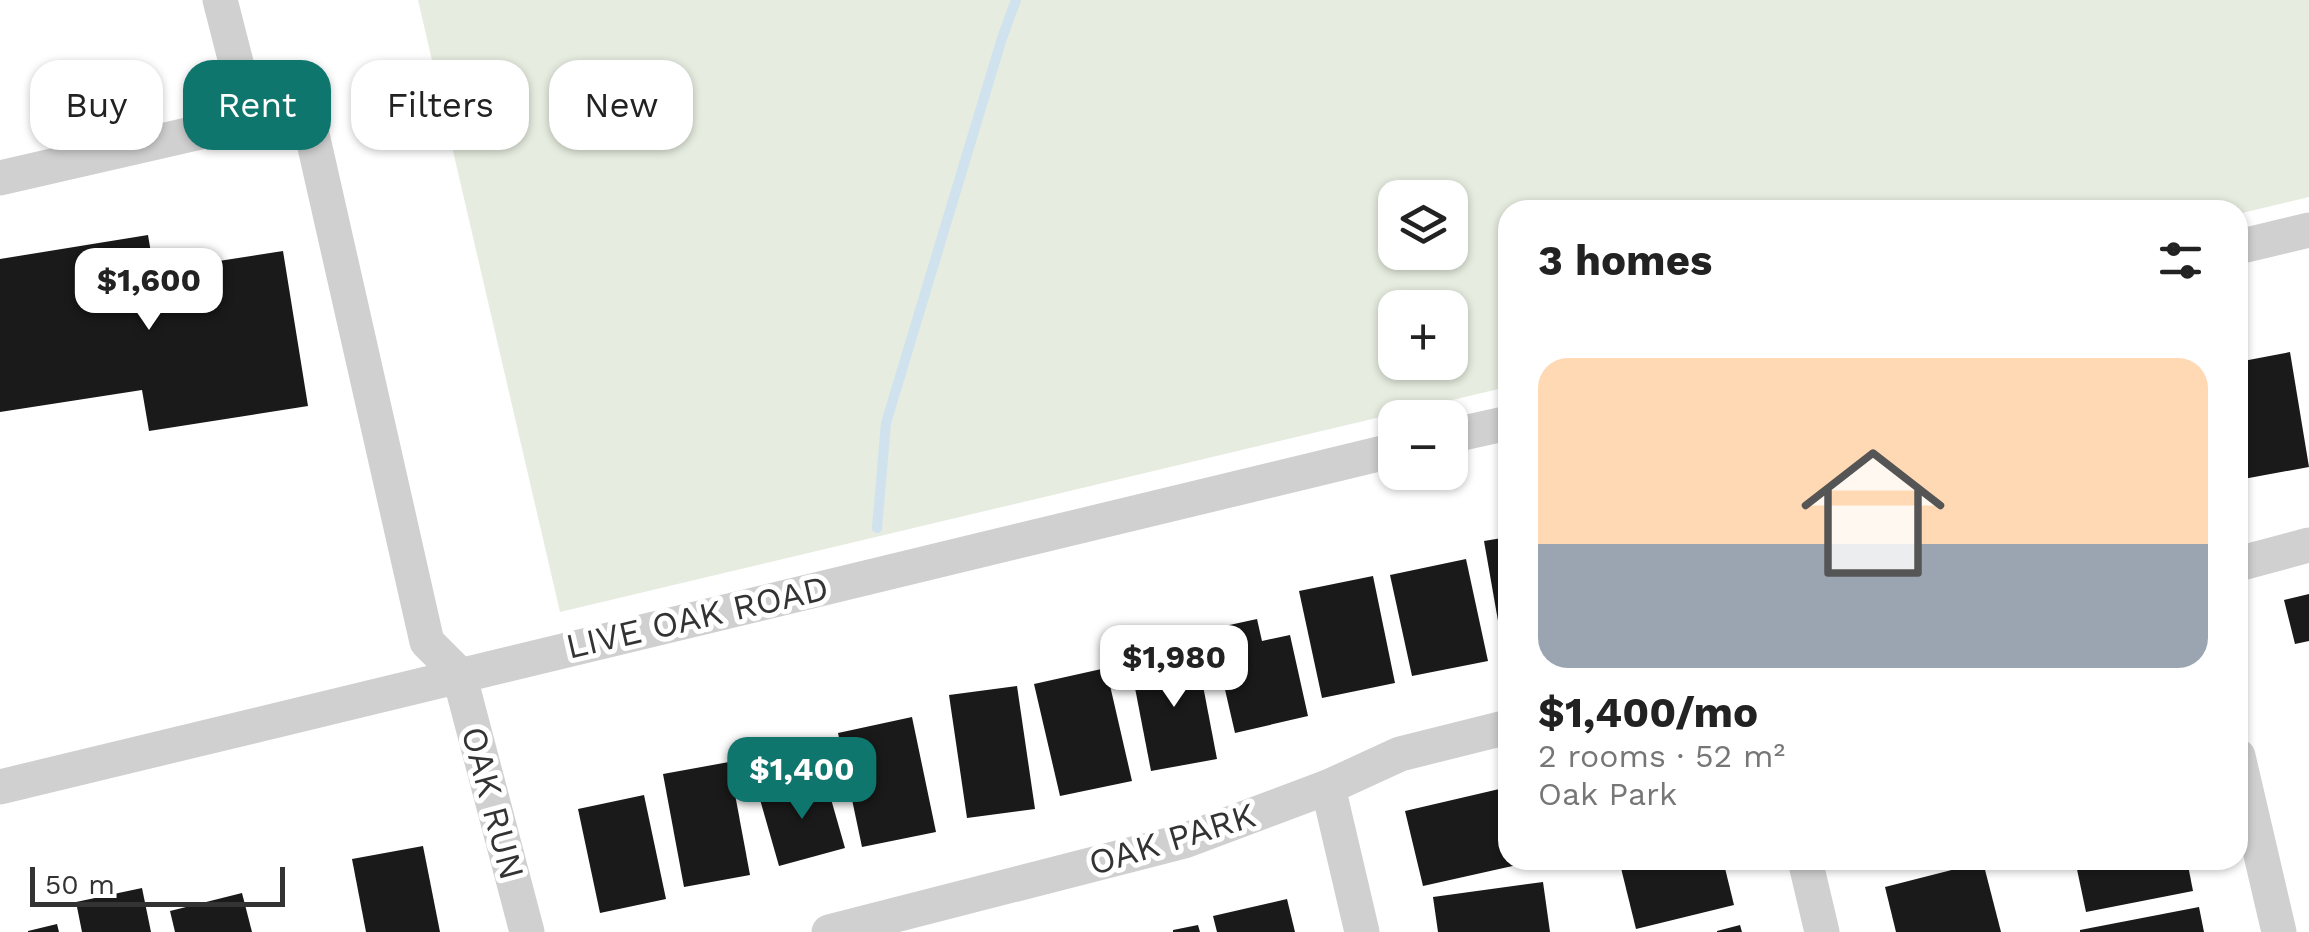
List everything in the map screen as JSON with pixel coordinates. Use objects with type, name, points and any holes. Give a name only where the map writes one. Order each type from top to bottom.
[{"type":"street","points":[[220,0],[235,60]]},
{"type":"street","points":[[0,178],[183,136]]},
{"type":"street","points":[[316,150],[427,642],[458,674]]},
{"type":"street","points":[[2248,245],[2309,230]]},
{"type":"street","points":[[1468,432],[1498,424]]},
{"type":"street","name":"LIVE OAK ROAD","points":[[0,787],[1378,454]]},
{"type":"street","points":[[2248,561],[2309,545]]},
{"type":"street","name":"OAK RUN","points":[[458,674],[527,932]]},
{"type":"street","name":"OAK PARK","points":[[829,932],[1184,841],[1400,754],[1498,730]]},
{"type":"street","points":[[1328,786],[1362,932]]},
{"type":"street","points":[[2248,799],[2279,932]]},
{"type":"street","points":[[1807,870],[1822,932]]},
{"type":"shaded area","points":[[418,0],[2309,0],[2309,197],[2248,212],[2248,200],[1498,200],[1498,389],[1452,400],[1378,400],[1378,418],[560,612],[453,150],[529,150],[529,60],[432,60]]},
{"type":"building","points":[[148,235],[154,271],[283,251],[308,406],[149,431],[142,390],[0,412],[0,259]]},
{"type":"building","points":[[2290,352],[2309,467],[2248,478],[2248,360]]},
{"type":"building","points":[[1498,539],[1498,621],[1484,541]]},
{"type":"building","points":[[1466,559],[1488,661],[1412,676],[1390,575]]},
{"type":"building","points":[[1373,576],[1395,683],[1322,698],[1299,591]]},
{"type":"building","points":[[2309,594],[2309,641],[2295,644],[2284,600]]},
{"type":"building","points":[[1257,619],[1262,641],[1290,635],[1308,716],[1235,733],[1211,629]]},
{"type":"building","points":[[1196,649],[1217,759],[1151,771],[1130,662]]},
{"type":"building","points":[[1106,668],[1132,781],[1060,796],[1034,684]]},
{"type":"building","points":[[1017,686],[1035,809],[967,818],[949,695]]},
{"type":"building","points":[[912,717],[936,832],[862,847],[838,733]]},
{"type":"building","points":[[729,762],[750,875],[684,887],[663,774]]},
{"type":"building","points":[[825,778],[845,848],[779,866],[759,796]]},
{"type":"building","points":[[1498,789],[1498,869],[1423,886],[1405,811]]},
{"type":"building","points":[[644,795],[666,899],[600,913],[578,809]]},
{"type":"building","points":[[423,846],[440,932],[366,932],[352,859]]},
{"type":"building","points":[[1621,870],[1725,870],[1734,905],[1636,929]]},
{"type":"building","points":[[1952,870],[1985,870],[2001,932],[1896,932],[1885,887]]},
{"type":"building","points":[[2077,870],[2189,870],[2193,891],[2086,912]]},
{"type":"building","points":[[1543,882],[1550,932],[1438,932],[1433,897]]},
{"type":"building","points":[[142,888],[151,932],[82,932],[76,902]]},
{"type":"building","points":[[242,893],[252,932],[175,932],[170,911]]},
{"type":"building","points":[[1287,899],[1295,932],[1217,932],[1213,916]]},
{"type":"building","points":[[2199,907],[2204,932],[2080,932],[2080,930]]},
{"type":"building","points":[[57,924],[59,932],[28,932],[28,931]]},
{"type":"building","points":[[1198,925],[1200,932],[1173,932],[1173,930]]},
{"type":"building","points":[[1740,925],[1742,932],[1717,932],[1717,931]]},
{"type":"waterway","points":[[877,528],[886,423],[1016,0]]}]
